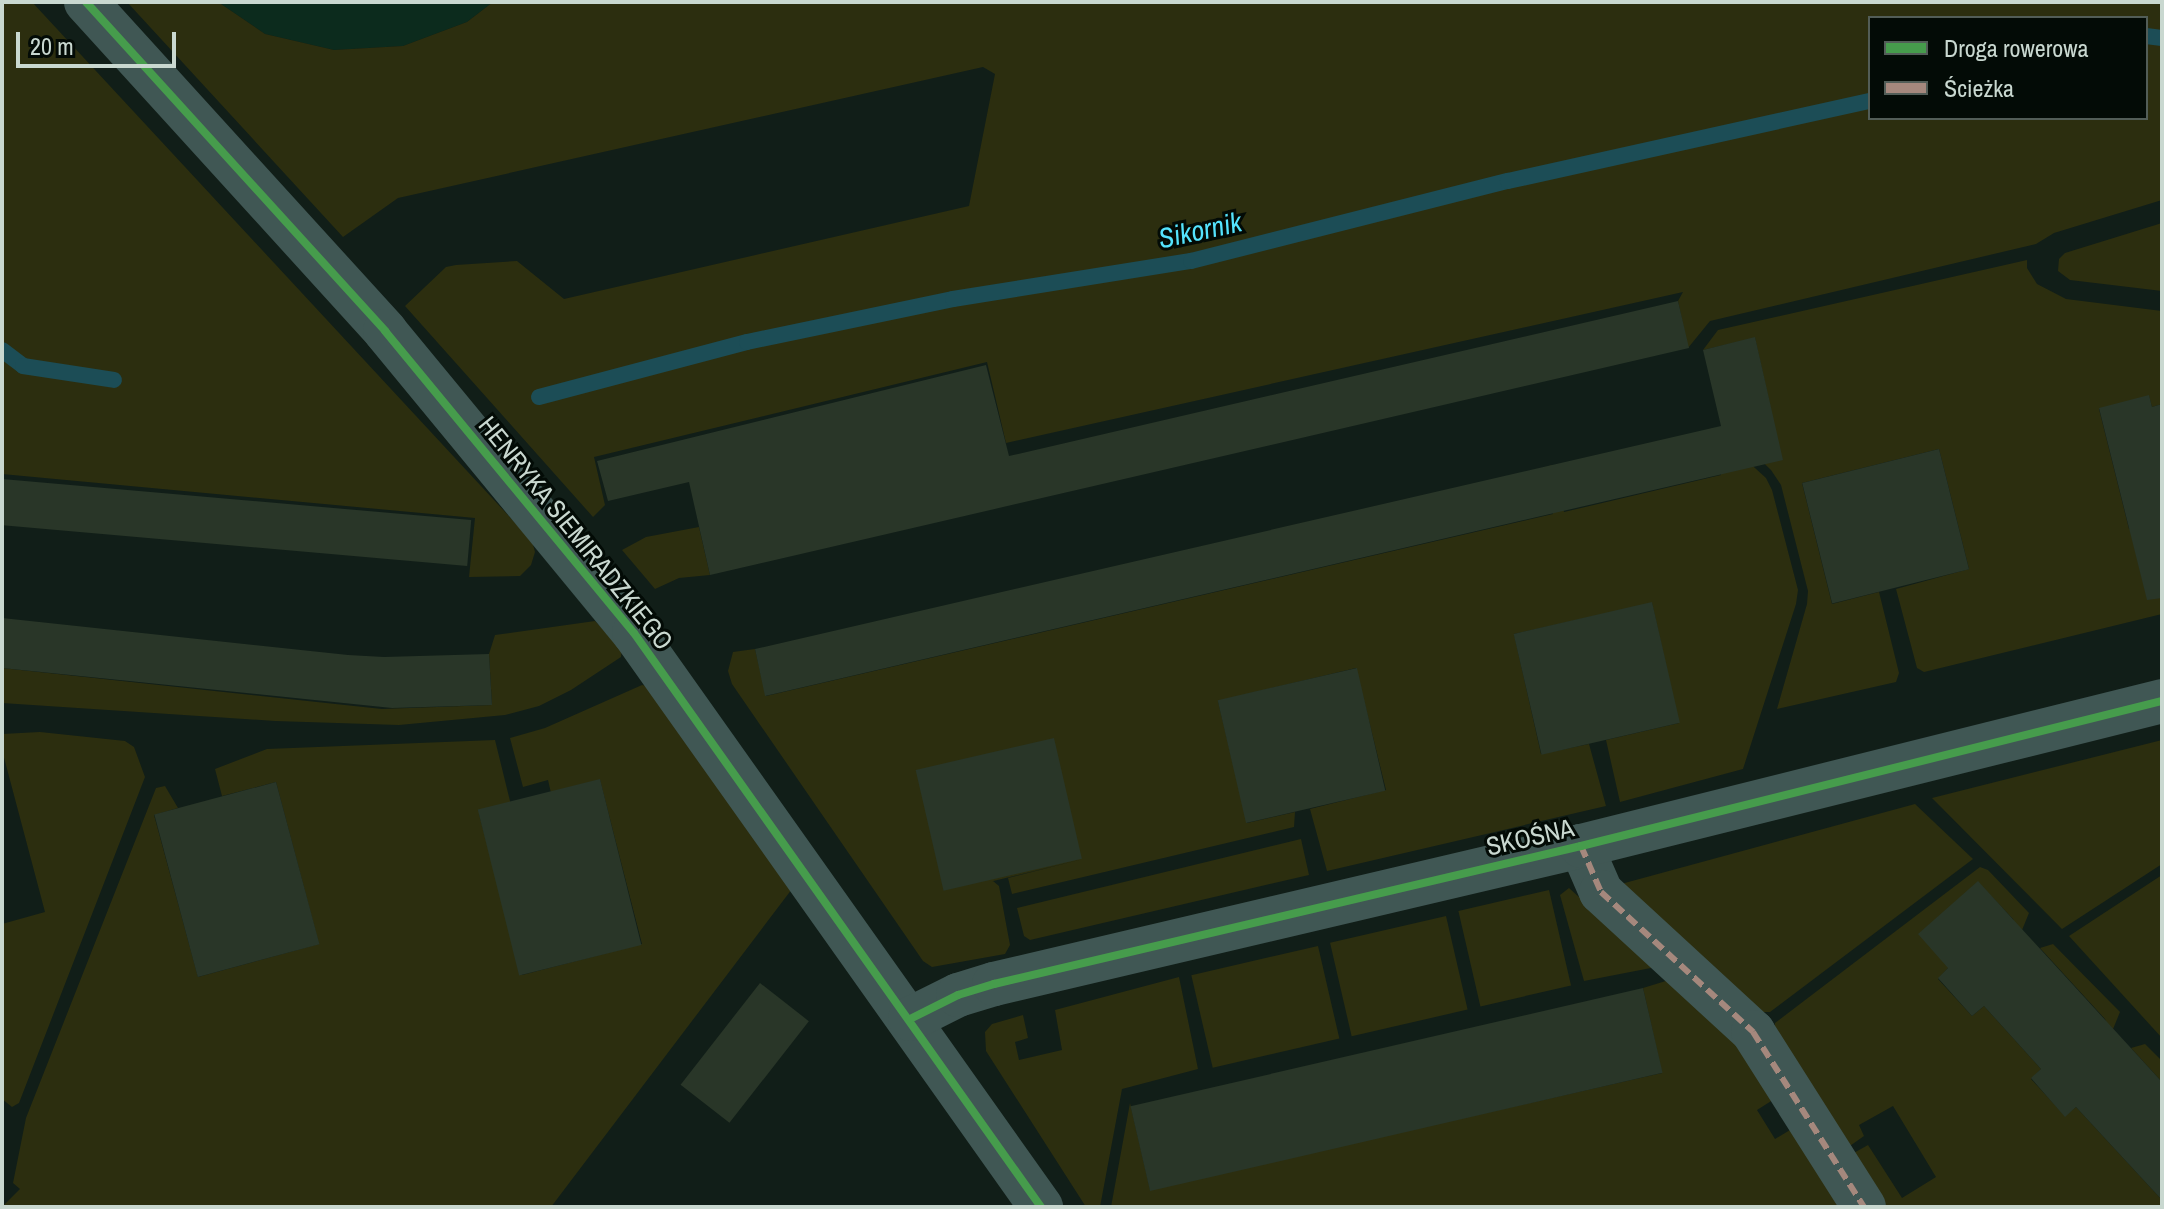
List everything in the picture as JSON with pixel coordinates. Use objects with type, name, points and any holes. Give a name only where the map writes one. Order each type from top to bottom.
[{"type":"street","name":"HENRYKA SIEMIRADZKIEGO","points":[[86,2],[385,331],[651,655],[1041,1207]]},
{"type":"street","name":"SKOŚNA","points":[[910,1019],[958,995],[994,984],[1581,846],[2162,701]]},
{"type":"street","points":[[1581,846],[1601,892],[1753,1032],[1864,1207]]},
{"type":"shaded area","points":[[2,2],[32,2],[532,541],[535,552],[531,565],[520,576],[469,577],[475,518],[2,474]]},
{"type":"shaded area","points":[[127,2],[218,2],[265,34],[334,50],[403,46],[467,22],[493,2],[2162,2],[2162,200],[2054,233],[2036,244],[1710,321],[1688,348],[1678,301],[1683,292],[1006,443],[987,362],[594,457],[605,505],[593,517],[405,306],[446,267],[456,265],[517,261],[564,299],[969,206],[995,74],[983,67],[398,198],[343,237]]},
{"type":"shaded area","points":[[218,2],[493,2],[467,22],[403,46],[334,50],[265,34]]},
{"type":"shaded area","points":[[2162,223],[2162,291],[2070,280],[2058,271],[2059,259],[2065,253]]},
{"type":"shaded area","points":[[2027,260],[2027,268],[2037,284],[2066,299],[2162,311],[2162,404],[2152,407],[2149,396],[2099,409],[2129,529],[2162,521],[2162,614],[1924,672],[1917,668],[1896,589],[1969,569],[1939,449],[1802,483],[1832,604],[1879,592],[1899,673],[1896,682],[1777,709],[1808,591],[1781,485],[1771,470],[1720,421],[1771,410],[1755,338],[1703,350],[1718,330]]},
{"type":"shaded area","points":[[1711,428],[1766,478],[1772,490],[1798,590],[1743,769],[1620,802],[1606,740],[1679,723],[1652,603],[1514,634],[1541,754],[1589,744],[1606,806],[1327,871],[1310,809],[1386,790],[1356,668],[1218,701],[1247,823],[1295,812],[1294,827],[1012,894],[1008,878],[1083,859],[993,881],[999,886],[1010,945],[1005,954],[932,967],[923,961],[732,684],[728,671],[733,652],[755,649],[766,696],[1553,514],[1543,468],[1552,465],[1564,512],[1721,475]]},
{"type":"shaded area","points":[[699,527],[710,575],[679,578],[655,589],[622,550],[646,537]]},
{"type":"shaded area","points":[[595,621],[622,649],[621,657],[571,690],[539,706],[505,715],[399,725],[275,721],[2,703],[2,668],[382,709],[492,705],[489,654],[495,635]]},
{"type":"shaded area","points":[[642,685],[647,686],[792,889],[551,1207],[2,1207],[20,1189],[13,1183],[26,1118],[156,788],[165,786],[178,808],[154,815],[198,977],[319,944],[276,782],[222,796],[215,769],[267,749],[495,740],[511,805],[479,814],[522,975],[642,944],[600,780],[551,793],[548,780],[523,787],[510,738],[545,728]]},
{"type":"shaded area","points":[[40,732],[125,741],[134,747],[145,777],[19,1103],[12,1107],[2,1099],[2,924],[45,912],[2,750],[2,734]]},
{"type":"shaded area","points":[[2162,740],[2162,864],[2062,929],[1932,798]]},
{"type":"shaded area","points":[[1915,804],[1973,859],[1770,1012],[1758,1012],[1621,884]]},
{"type":"shaded area","points":[[1301,839],[1309,875],[1030,940],[1024,936],[1017,908]]},
{"type":"shaded area","points":[[1980,867],[1988,870],[2029,913],[2020,935],[2013,919],[1978,882],[1948,968],[1938,979],[1972,1016],[1984,1006],[2041,1069],[2031,1079],[2065,1116],[2076,1107],[2162,1200],[2162,1207],[1884,1207],[1852,1154],[1868,1145],[1902,1198],[1936,1177],[1893,1106],[1859,1125],[1864,1136],[1847,1148],[1774,1032],[1775,1023]]},
{"type":"shaded area","points":[[2162,875],[2162,1038],[2069,936]]},
{"type":"shaded area","points":[[1569,888],[1656,967],[1584,981],[1560,895]]},
{"type":"shaded area","points":[[1549,890],[1571,985],[1480,1006],[1458,911]]},
{"type":"shaded area","points":[[1446,916],[1468,1010],[1352,1036],[1330,943]]},
{"type":"shaded area","points":[[2053,944],[2120,1012],[2111,1034],[2105,1019],[2040,948]]},
{"type":"shaded area","points":[[1318,946],[1339,1039],[1213,1068],[1191,975]]},
{"type":"shaded area","points":[[1179,977],[1198,1069],[1122,1089],[1100,1207],[1086,1207],[986,1051],[985,1032],[992,1024],[1023,1015],[1028,1038],[1015,1042],[1019,1060],[1062,1050],[1055,1010]]},
{"type":"shaded area","points":[[1669,980],[1717,1021],[1776,1098],[1757,1110],[1775,1139],[1795,1127],[1844,1207],[1111,1207],[1130,1103],[1150,1189],[1662,1073],[1643,988]]},
{"type":"shaded area","points":[[2145,1044],[2162,1061],[2162,1082],[2131,1048]]},
{"type":"building","points":[[1678,301],[1689,348],[710,575],[689,482],[608,501],[597,461],[986,365],[1009,456]]},
{"type":"building","points":[[1755,337],[1783,460],[765,696],[755,649],[1721,426],[1703,350]]},
{"type":"building","points":[[2149,395],[2152,407],[2162,404],[2162,598],[2147,600],[2099,408]]},
{"type":"building","points":[[1939,449],[1969,569],[1832,603],[1802,483]]},
{"type":"building","points":[[2,479],[471,520],[467,566],[2,525]]},
{"type":"building","points":[[1652,602],[1680,723],[1542,755],[1514,634]]},
{"type":"building","points":[[2,618],[348,655],[489,654],[492,705],[392,708],[2,668]]},
{"type":"building","points":[[1357,668],[1385,791],[1246,823],[1218,700]]},
{"type":"building","points":[[1054,738],[1082,859],[944,891],[916,770]]},
{"type":"building","points":[[600,779],[641,945],[519,975],[478,809]]},
{"type":"building","points":[[276,782],[319,944],[198,977],[154,815]]},
{"type":"building","points":[[1978,881],[2162,1082],[2162,1200],[2076,1107],[2065,1117],[2031,1078],[2041,1069],[1984,1006],[1972,1016],[1938,978],[1948,968],[1918,934]]},
{"type":"building","points":[[760,983],[809,1021],[729,1123],[681,1085]]},
{"type":"building","points":[[1643,988],[1663,1073],[1150,1191],[1130,1106]]},
{"type":"waterway","name":"Sikornik","points":[[2148,36],[2162,38]]},
{"type":"waterway","name":"Sikornik","points":[[539,397],[747,342],[953,299],[1191,261],[1508,181],[1868,101]]},
{"type":"waterway","points":[[2,350],[23,366],[114,380]]},
{"type":"marked path","points":[[1581,846],[1601,892],[1753,1032],[1864,1207]]},
{"type":"cycle path","points":[[86,2],[385,331],[634,633],[1041,1207]]},
{"type":"cycle path","points":[[910,1019],[958,995],[994,984],[1581,846],[2162,701]]}]
